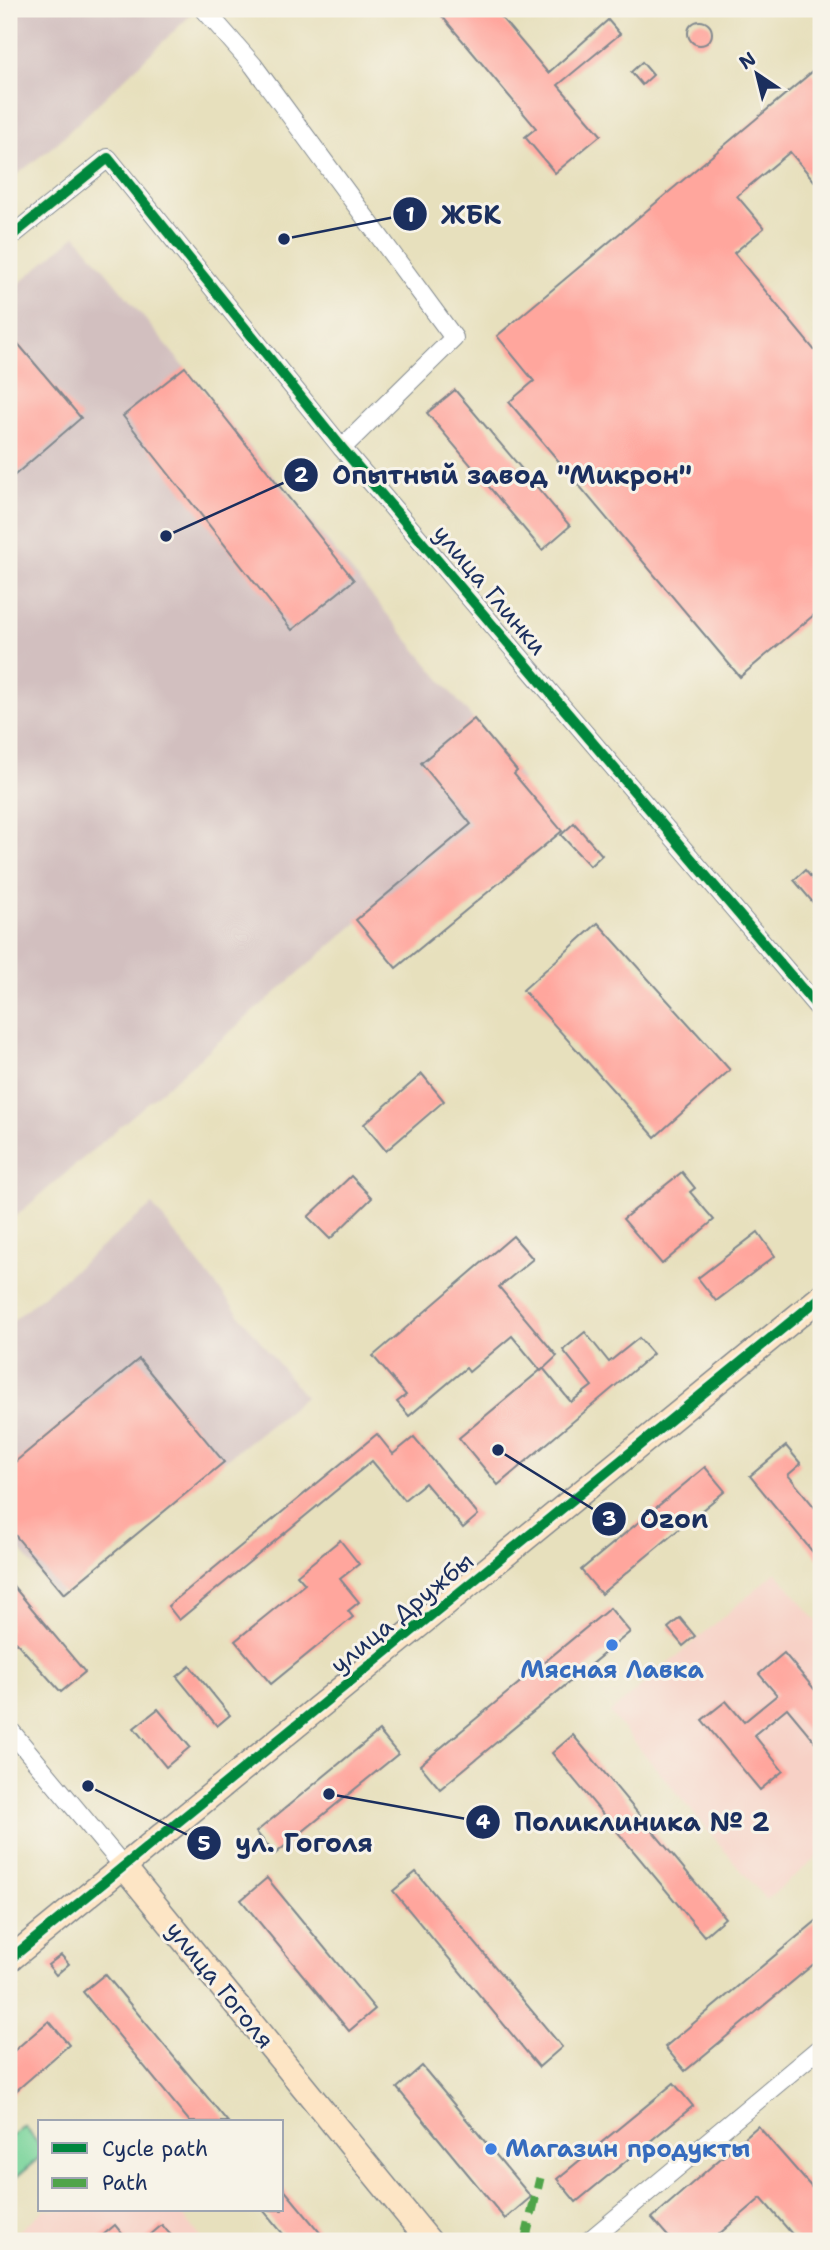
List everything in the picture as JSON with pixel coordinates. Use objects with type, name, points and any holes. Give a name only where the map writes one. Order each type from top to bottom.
[{"type":"street","points":[[204,9],[253,65],[454,338],[342,448]]},
{"type":"street","name":"улица Глинки","points":[[9,238],[108,158],[342,448],[821,1011]]},
{"type":"street","name":"улица Дружбы","points":[[9,1960],[821,1297]]},
{"type":"street","name":"улица Гоголя","points":[[9,1730],[429,2241]]},
{"type":"street","points":[[589,2241],[821,2047]]},
{"type":"shaded area","points":[[9,9],[197,9],[57,143],[9,181]]},
{"type":"shaded area","points":[[76,235],[523,780],[9,1222],[9,292]]},
{"type":"shaded area","points":[[152,1205],[305,1397],[56,1595],[9,1535],[9,1324]]},
{"type":"shaded area","points":[[776,1572],[821,1626],[821,1854],[766,1900],[610,1713]]},
{"type":"shaded area","points":[[42,2212],[180,2212],[204,2241],[9,2241]]},
{"type":"green space","points":[[24,2126],[38,2144],[38,2159],[9,2183],[9,2138]]},
{"type":"building","points":[[436,9],[494,9],[548,73],[608,20],[620,34],[558,85],[601,135],[555,173],[525,137],[536,128]]},
{"type":"building","points":[[700,21],[708,25],[712,33],[708,41],[700,45],[692,41],[688,33],[692,25]]},
{"type":"building","points":[[642,62],[653,75],[642,85],[631,72]]},
{"type":"building","points":[[812,72],[821,82],[821,189],[790,152],[737,196],[764,228],[734,253],[821,358],[821,609],[740,677],[509,402],[534,381],[497,336]]},
{"type":"building","points":[[9,333],[81,418],[9,480]]},
{"type":"building","points":[[185,367],[354,580],[292,630],[123,416]]},
{"type":"building","points":[[455,390],[570,526],[542,550],[427,413]]},
{"type":"building","points":[[474,719],[517,771],[514,774],[562,831],[396,968],[356,920],[471,824],[421,763]]},
{"type":"building","points":[[574,823],[602,855],[590,866],[561,835]]},
{"type":"building","points":[[805,870],[821,889],[821,912],[794,880]]},
{"type":"building","points":[[598,923],[730,1070],[655,1137],[523,990]]},
{"type":"building","points":[[422,1074],[444,1101],[386,1151],[364,1124]]},
{"type":"building","points":[[682,1172],[695,1188],[690,1192],[714,1220],[662,1264],[623,1219]]},
{"type":"building","points":[[351,1176],[372,1198],[330,1239],[308,1217]]},
{"type":"building","points":[[758,1232],[775,1256],[716,1301],[698,1278]]},
{"type":"building","points":[[513,1236],[533,1259],[499,1287],[557,1356],[541,1371],[512,1336],[469,1372],[466,1368],[409,1416],[397,1402],[406,1395],[373,1356]]},
{"type":"building","points":[[585,1332],[609,1362],[639,1338],[653,1354],[498,1485],[459,1438],[543,1368],[571,1402],[592,1386],[563,1350]]},
{"type":"building","points":[[139,1359],[224,1462],[64,1594],[9,1528],[9,1467]]},
{"type":"building","points":[[377,1434],[393,1454],[414,1437],[478,1515],[463,1528],[425,1483],[404,1500],[372,1461],[179,1620],[168,1606]]},
{"type":"building","points":[[786,1446],[801,1464],[788,1475],[821,1515],[821,1562],[750,1476]]},
{"type":"building","points":[[705,1467],[725,1491],[601,1594],[581,1570]]},
{"type":"building","points":[[340,1540],[359,1564],[340,1579],[359,1602],[348,1611],[353,1617],[271,1684],[235,1641],[305,1584],[297,1575]]},
{"type":"building","points":[[9,1581],[85,1672],[61,1692],[16,1642],[9,1648]]},
{"type":"building","points":[[610,1608],[630,1632],[440,1789],[420,1765]]},
{"type":"building","points":[[680,1618],[695,1636],[683,1646],[668,1628]]},
{"type":"building","points":[[784,1653],[821,1697],[821,1749],[787,1708],[754,1735],[783,1771],[760,1790],[702,1720],[726,1701],[744,1722],[777,1695],[759,1674]]},
{"type":"building","points":[[190,1666],[230,1715],[217,1726],[177,1677]]},
{"type":"building","points":[[158,1709],[190,1747],[166,1767],[134,1728]]},
{"type":"building","points":[[379,1731],[398,1754],[275,1854],[256,1832]]},
{"type":"building","points":[[573,1735],[725,1918],[704,1936],[552,1753]]},
{"type":"building","points":[[416,1872],[562,2047],[539,2067],[393,1891]]},
{"type":"building","points":[[267,1878],[375,2009],[349,2031],[241,1900]]},
{"type":"building","points":[[821,1917],[821,1958],[685,2071],[665,2047]]},
{"type":"building","points":[[61,1955],[69,1964],[56,1975],[48,1965]]},
{"type":"building","points":[[105,1974],[226,2120],[188,2120],[83,1992]]},
{"type":"building","points":[[49,2021],[69,2045],[9,2097],[9,2055]]},
{"type":"building","points":[[422,2066],[531,2197],[505,2219],[397,2088]]},
{"type":"building","points":[[674,2083],[693,2106],[576,2202],[557,2179]]},
{"type":"building","points":[[758,2126],[821,2198],[821,2241],[798,2241],[761,2198],[711,2241],[672,2241],[652,2218]]},
{"type":"building","points":[[284,2189],[327,2241],[289,2241],[265,2212],[284,2212]]},
{"type":"building","points":[[115,2225],[128,2241],[96,2241]]},
{"type":"building","points":[[162,2225],[176,2241],[143,2241]]},
{"type":"marked path","points":[[525,2241],[540,2178]]},
{"type":"cycle path","points":[[9,238],[108,158],[342,448],[821,1011]]},
{"type":"cycle path","points":[[9,1960],[821,1297]]},
{"type":"place","name":"ЖБК","points":[[284,239]]},
{"type":"place","name":"Опытный завод \"Микрон\"","points":[[166,536]]},
{"type":"place","name":"Ozon","points":[[498,1450]]},
{"type":"place","name":"Мясная Лавка","points":[[612,1645]]},
{"type":"place","name":"ул. Гоголя","points":[[88,1786]]},
{"type":"place","name":"Поликлиника № 2","points":[[329,1794]]},
{"type":"place","name":"Магазин продукты","points":[[491,2149]]}]
